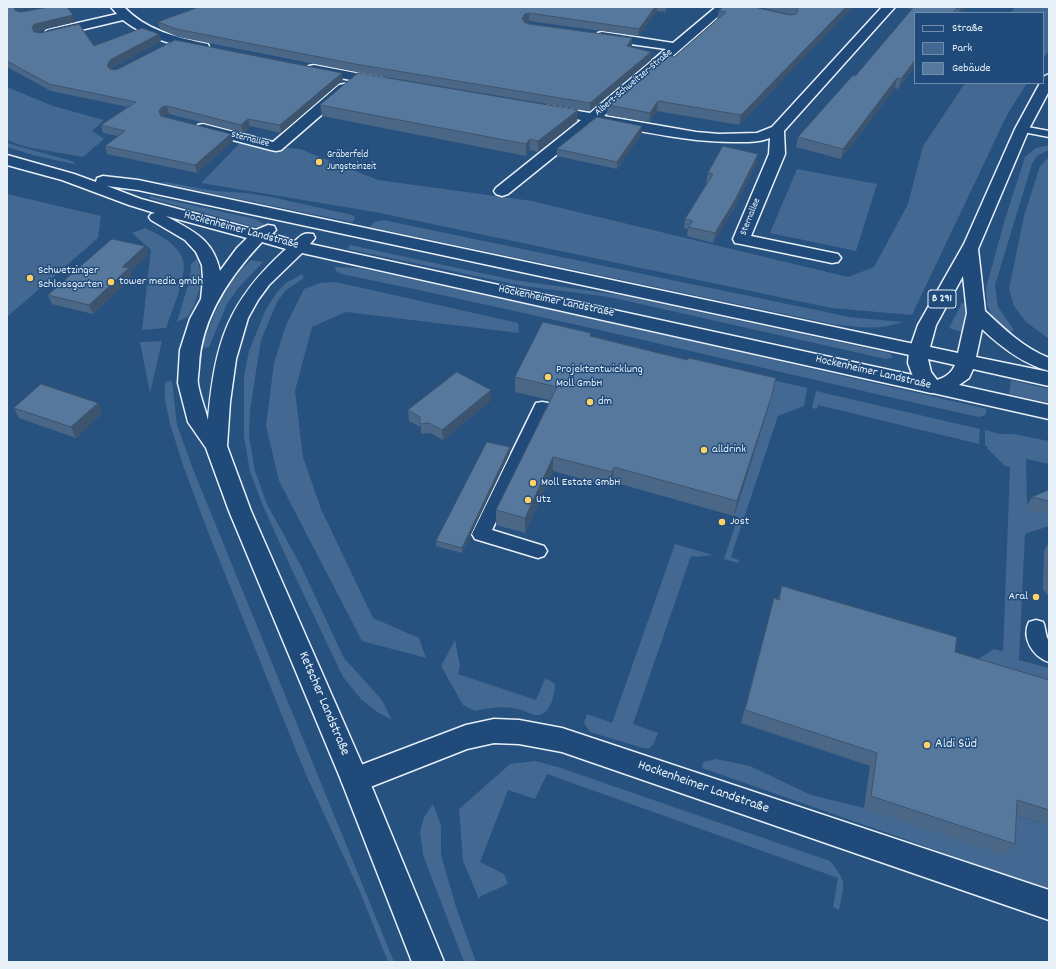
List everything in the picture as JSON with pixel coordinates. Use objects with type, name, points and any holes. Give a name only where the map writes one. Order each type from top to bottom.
[{"type":"street","name":"Albert-Schweitzer-Straße","points":[[593,118],[723,7]]},
{"type":"street","points":[[533,108],[696,136],[719,138],[759,137],[777,130],[889,7]]},
{"type":"street","points":[[42,35],[120,11],[139,27],[175,41],[213,49]]},
{"type":"street","name":"Albert-Schweitzer-Straße","points":[[591,35],[676,47]]},
{"type":"street","points":[[162,48],[175,41]]},
{"type":"street","points":[[305,67],[398,85]]},
{"type":"street","name":"Sternallee","points":[[192,125],[276,147],[356,77]]},
{"type":"street","name":"B 291","points":[[969,248],[976,313],[966,362],[962,373],[950,383],[933,386],[922,374],[918,363],[919,351],[927,325],[969,248],[1022,129],[1049,78]]},
{"type":"street","points":[[502,191],[593,118]]},
{"type":"street","name":"Sternallee","points":[[777,130],[777,154],[741,239],[832,258]]},
{"type":"street","name":"Hockenheimer Landstraße","points":[[7,160],[68,177],[135,202],[299,247],[1049,412]]},
{"type":"street","name":"Hockenheimer Landstraße","points":[[68,177],[138,185],[1049,379]]},
{"type":"street","name":"Ketscher Landstraße","points":[[135,202],[166,223],[196,240],[211,265],[212,279],[209,300]]},
{"type":"street","name":"Ketscher Landstraße","points":[[290,217],[258,236],[243,252],[209,300],[199,319],[190,350],[188,383],[198,422],[216,446],[259,555],[355,780],[428,962]]},
{"type":"street","name":"Ketscher Landstraße","points":[[216,446],[222,379],[227,349],[238,321],[250,298],[263,280],[299,247],[320,223]]},
{"type":"street","points":[[976,313],[1012,346],[1031,358],[1049,365]]},
{"type":"street","name":"Hockenheimer Landstraße","points":[[355,780],[466,736],[494,731],[519,732],[562,740],[1049,905]]},
{"type":"lane","points":[[1022,129],[1049,134]]},
{"type":"lane","points":[[538,551],[481,534],[542,407]]},
{"type":"lane","points":[[1036,628],[1037,641],[1049,654]]},
{"type":"green space","points":[[1015,7],[1049,7],[1049,50],[1044,58],[1044,12],[1012,12]]},
{"type":"green space","points":[[964,84],[1026,84],[1007,115],[912,315],[831,308],[375,212],[201,183],[240,143],[300,149],[378,180],[532,201],[848,277],[874,267],[908,204],[923,146]]},
{"type":"green space","points":[[7,87],[53,106],[104,120],[92,131],[104,139],[83,157],[26,147],[7,140]]},
{"type":"green space","points":[[7,143],[75,162],[73,164],[33,155],[7,147]]},
{"type":"green space","points":[[1049,145],[1049,150],[1037,156],[1032,164],[995,285],[998,307],[1014,330],[1008,333],[994,320],[987,305],[986,288],[1005,219],[1025,157],[1036,148]]},
{"type":"green space","points":[[1049,157],[1049,339],[1026,322],[1014,306],[1009,289],[1024,216],[1040,166]]},
{"type":"green space","points":[[797,169],[877,184],[856,251],[770,233]]},
{"type":"green space","points":[[165,182],[215,191],[247,193],[271,197],[352,215],[355,217],[354,221],[351,222],[161,183]]},
{"type":"green space","name":"Schwetzinger Schlossgarten","points":[[7,194],[101,216],[98,238],[7,317]]},
{"type":"green space","points":[[151,196],[255,219],[264,225],[258,228],[149,198]]},
{"type":"green space","points":[[383,220],[849,317],[902,322],[885,327],[858,327],[832,324],[370,227],[374,222]]},
{"type":"green space","points":[[145,228],[168,241],[180,253],[183,260],[184,269],[182,278],[147,282],[151,250],[132,233]]},
{"type":"green space","points":[[350,245],[514,280],[620,295],[889,353],[893,357],[886,359],[609,297],[523,286],[347,249]]},
{"type":"green space","points":[[197,259],[200,274],[198,296],[189,316],[177,322],[190,278],[191,264]]},
{"type":"green space","points":[[251,260],[263,262],[239,287],[227,304],[209,347],[204,348],[206,336],[220,301],[237,275]]},
{"type":"green space","points":[[335,267],[359,268],[587,317],[987,409],[985,415],[979,417],[501,308],[341,274],[336,271]]},
{"type":"green space","points":[[302,274],[304,278],[286,290],[277,302],[261,340],[250,410],[249,436],[255,471],[267,504],[301,566],[344,658],[382,700],[392,720],[377,712],[361,699],[343,677],[292,570],[263,506],[250,472],[244,437],[244,376],[249,351],[266,309],[277,292],[286,283]]},
{"type":"green space","points":[[336,282],[518,323],[519,333],[346,312],[312,327],[295,391],[303,457],[321,509],[373,618],[419,638],[426,658],[362,641],[279,481],[266,426],[274,363],[286,325],[304,289],[320,283]]},
{"type":"green space","points":[[180,283],[179,292],[166,328],[142,330],[147,285]]},
{"type":"green space","points":[[962,303],[967,304],[962,332],[949,328]]},
{"type":"green space","points":[[595,338],[807,388],[804,406],[778,416],[731,557],[739,560],[738,563],[724,559],[738,517],[734,516],[767,412]]},
{"type":"green space","points":[[162,341],[150,393],[140,342]]},
{"type":"green space","points":[[1011,380],[1049,389],[1049,403],[1009,394]]},
{"type":"green space","points":[[172,381],[177,425],[193,469],[394,962],[388,962],[360,892],[306,775],[210,537],[184,468],[170,424],[165,400],[165,382]]},
{"type":"green space","points":[[816,391],[980,429],[979,444],[818,405],[817,409],[812,408]]},
{"type":"green space","points":[[985,430],[1000,434],[1013,434],[1049,441],[1049,464],[1026,459],[1027,506],[1049,512],[1049,526],[1025,534],[1019,660],[1049,668],[1049,697],[969,665],[994,649],[1003,651],[1010,467],[1005,466],[988,449],[987,446],[985,446]]},
{"type":"green space","points":[[675,544],[713,555],[696,557],[691,556],[633,724],[658,733],[650,748],[643,748],[590,732],[584,723],[587,714],[612,723]]},
{"type":"green space","points":[[455,640],[460,666],[458,674],[536,700],[545,679],[555,684],[552,702],[547,711],[543,714],[536,715],[515,708],[504,707],[475,711],[463,705],[441,666]]},
{"type":"green space","points":[[716,759],[750,766],[811,795],[864,808],[1007,812],[1049,826],[1049,888],[993,870],[702,768],[703,762]]},
{"type":"green space","points":[[535,761],[558,767],[830,861],[840,874],[843,884],[839,910],[833,907],[838,878],[547,774],[535,799],[508,790],[480,862],[504,874],[508,884],[481,896],[479,899],[463,861],[459,809],[510,764]]},
{"type":"green space","points":[[433,804],[441,825],[441,855],[456,907],[476,962],[464,962],[423,855],[420,832],[424,817]]},
{"type":"building","points":[[7,7],[13,7],[16,11],[21,12],[49,7],[67,7],[73,15],[35,24],[32,27],[34,32],[40,33],[79,24],[94,46],[142,28],[159,34],[110,60],[107,66],[110,69],[116,70],[175,40],[342,73],[280,125],[248,119],[241,125],[167,106],[162,107],[159,111],[161,116],[231,134],[195,165],[105,146],[125,131],[101,125],[136,102],[49,84],[7,61]]},
{"type":"building","points":[[199,7],[655,7],[639,29],[529,13],[525,14],[522,18],[524,22],[529,24],[632,38],[627,46],[651,52],[590,103],[355,64],[176,29],[158,22]]},
{"type":"building","points":[[723,7],[754,7],[790,15],[796,14],[798,9],[796,7],[846,7],[741,115],[658,101],[650,113],[608,105],[667,55],[674,57],[726,12],[719,11]]},
{"type":"building","points":[[914,7],[961,7],[960,9],[957,8],[954,12],[914,12],[914,61],[901,79],[897,78],[843,149],[798,137],[853,75],[855,76]]},
{"type":"building","points":[[358,73],[578,110],[538,141],[530,139],[526,144],[320,105]]},
{"type":"building","points":[[597,117],[642,126],[617,162],[557,149]]},
{"type":"building","points":[[723,146],[758,154],[735,200],[715,233],[688,227],[693,221],[685,219],[713,174],[708,173]]},
{"type":"building","points":[[112,239],[145,246],[122,267],[129,268],[89,305],[48,295]]},
{"type":"building","points":[[543,322],[591,333],[590,336],[687,360],[689,358],[776,378],[771,398],[737,501],[614,467],[612,472],[553,457],[525,518],[496,510],[557,387],[515,377]]},
{"type":"building","points":[[457,372],[491,390],[442,430],[429,423],[420,424],[420,417],[408,410]]},
{"type":"building","points":[[41,384],[98,403],[71,427],[14,408]]},
{"type":"building","points":[[487,442],[510,447],[462,548],[436,541]]},
{"type":"building","points":[[1049,490],[1049,501],[1032,497]]},
{"type":"building","name":"Aldi Süd","points":[[782,586],[957,637],[955,652],[1049,680],[1049,810],[1017,800],[1015,844],[871,796],[877,753],[745,710],[774,598],[779,600]]},
{"type":"place","name":"Gräberfeld Jungsteinzeit","points":[[319,162]]},
{"type":"place","name":"Schwetzinger Schlossgarten","points":[[30,278]]},
{"type":"place","name":"tower media gmbh","points":[[111,282]]},
{"type":"place","name":"Projektentwicklung Moll GmbH","points":[[548,377]]},
{"type":"place","name":"dm","points":[[590,402]]},
{"type":"place","name":"alldrink","points":[[704,450]]},
{"type":"place","name":"Moll Estate GmbH","points":[[533,483]]},
{"type":"place","name":"Utz","points":[[528,500]]},
{"type":"place","name":"Jost","points":[[722,522]]},
{"type":"place","name":"Aral","points":[[1036,597]]},
{"type":"place","name":"Aldi Süd","points":[[927,745]]}]
